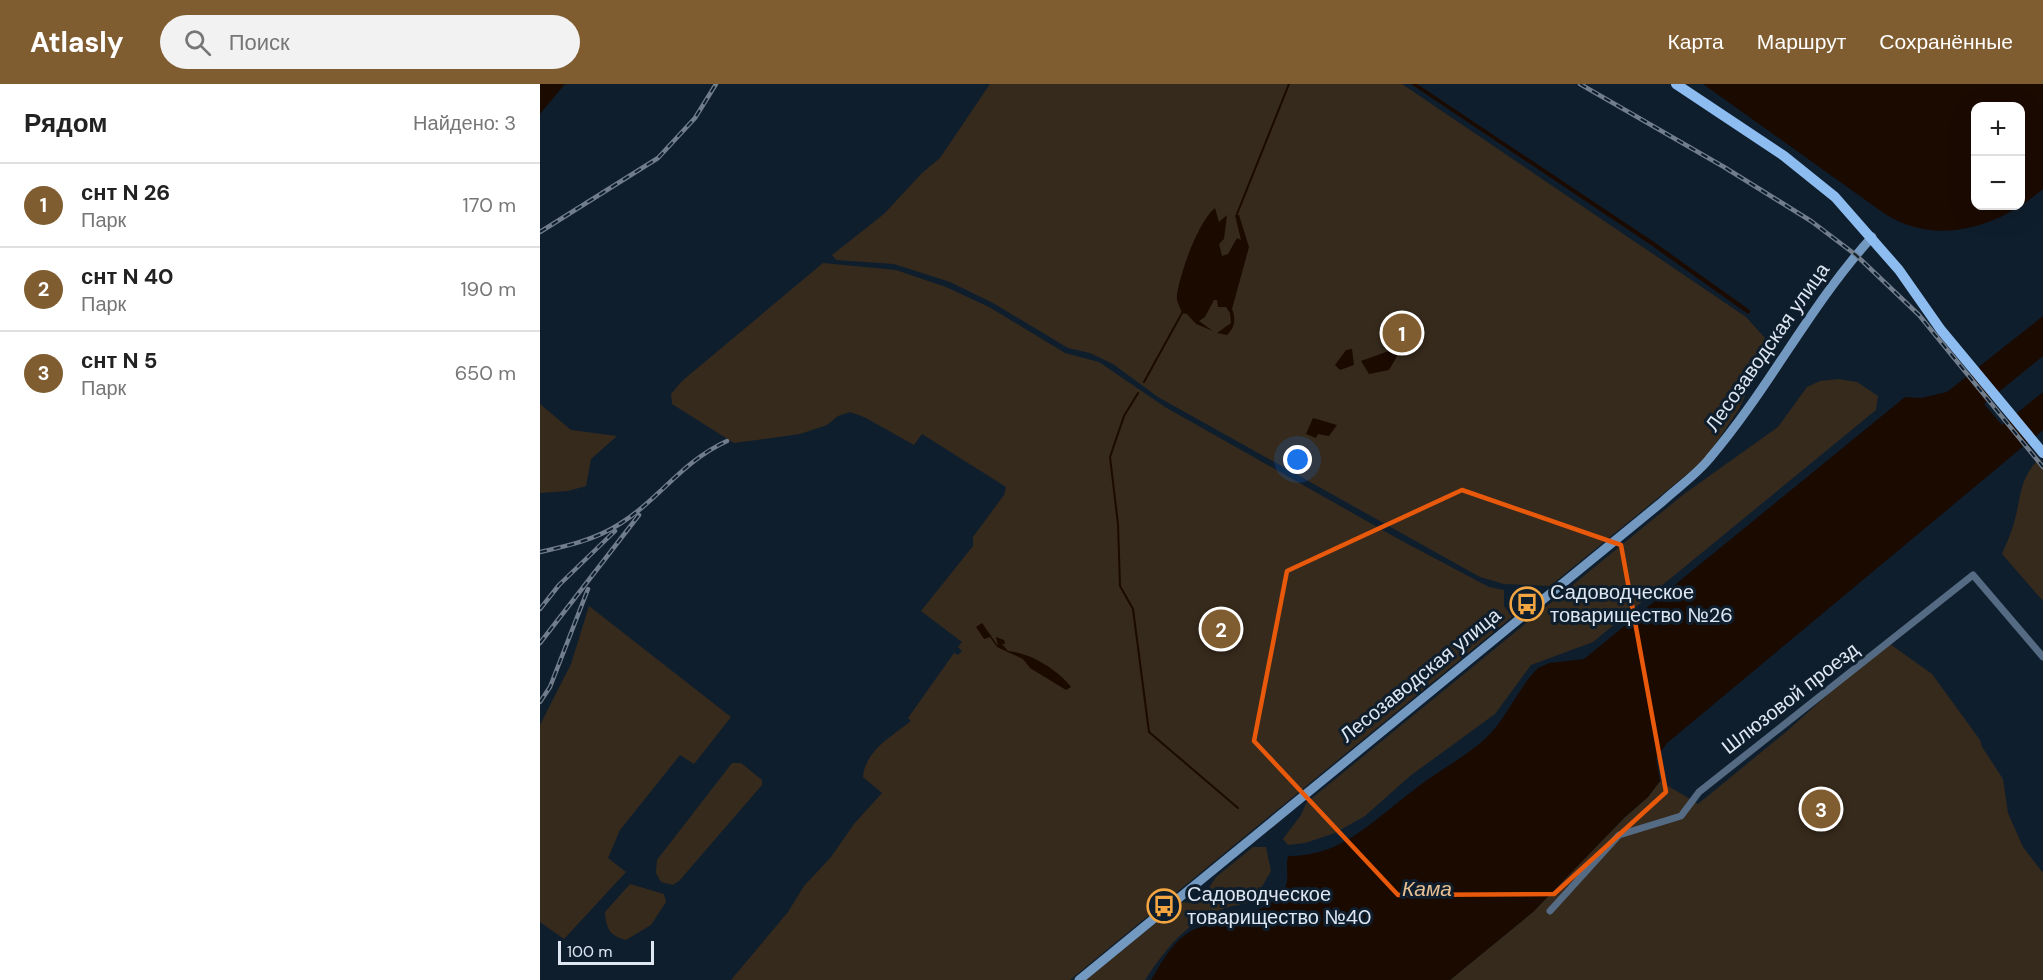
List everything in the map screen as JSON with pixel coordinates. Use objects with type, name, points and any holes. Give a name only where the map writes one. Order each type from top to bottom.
[{"type":"main road","points":[[1676,84],[1784,156],[1834,197],[1872,237],[1941,330],[2040,449]]},
{"type":"street","name":"Лесозаводская улица","points":[[1078,980],[1662,502],[1708,461],[1733,429],[1809,318],[1872,237]]},
{"type":"street","name":"Шлюзовой проезд","points":[[1550,911],[1619,835],[1681,816],[1699,792],[1973,575],[2043,657]]},
{"type":"highlighted area","points":[[1462,490],[1621,545],[1666,792],[1554,894],[1398,895],[1254,741],[1287,571]]},
{"type":"shaded area","points":[[990,84],[1402,84],[1746,317],[1765,338],[1766,351],[1739,409],[1702,462],[1550,586],[1504,584],[1480,577],[1158,397],[1113,364],[1090,353],[1068,348],[993,303],[950,282],[894,264],[836,260],[832,255],[884,214],[922,173],[940,158]]},
{"type":"shaded area","points":[[823,263],[896,270],[946,287],[989,307],[1065,353],[1099,362],[1165,407],[1402,541],[1489,587],[1504,590],[1504,606],[1512,617],[1070,980],[731,980],[788,912],[804,886],[831,857],[854,824],[882,793],[863,777],[869,759],[888,738],[911,721],[908,718],[954,653],[958,655],[962,651],[958,647],[962,642],[921,611],[973,546],[973,537],[1004,495],[1006,487],[922,434],[914,445],[864,417],[850,412],[838,416],[827,425],[800,434],[734,443],[672,404],[671,394],[682,381]]},
{"type":"shaded area","points":[[1839,379],[1857,382],[1878,396],[1876,410],[1593,642],[1531,665],[1495,714],[1410,776],[1365,816],[1335,833],[1305,843],[1288,845],[1283,839],[1301,815],[1306,803],[1684,494],[1778,427],[1807,387],[1820,381]]},
{"type":"shaded area","points":[[540,404],[571,430],[617,436],[591,459],[586,486],[568,491],[540,493]]},
{"type":"shaded area","points":[[2036,462],[2043,470],[2043,601],[2002,554],[2013,527],[2023,483]]},
{"type":"shaded area","points":[[589,606],[731,717],[694,764],[680,755],[620,830],[608,858],[626,872],[564,939],[540,922],[540,725],[571,664]]},
{"type":"shaded area","points":[[1890,644],[1932,674],[1980,740],[1982,747],[2003,779],[2008,813],[2023,847],[2043,873],[2043,980],[1450,980],[1533,912],[1624,818],[1648,797],[1660,781],[1698,804],[1787,731],[1872,655]]},
{"type":"shaded area","points":[[732,763],[741,763],[762,780],[762,785],[679,881],[673,885],[661,882],[656,873],[657,860]]},
{"type":"shaded area","points":[[1253,847],[1266,847],[1271,871],[1253,902],[1217,911],[1190,927],[1167,950],[1145,980],[1085,980],[1182,902],[1192,903],[1201,900],[1216,877]]},
{"type":"shaded area","points":[[630,884],[664,894],[666,902],[651,925],[626,940],[610,931],[606,923],[605,912]]},
{"type":"water","points":[[540,84],[565,84],[540,114]]},
{"type":"water","points":[[1411,84],[1417,84],[1654,242],[1751,311],[1748,314],[1651,245]]},
{"type":"water","points":[[1703,84],[2043,84],[2043,189],[2025,203],[2025,102],[1971,102],[1971,210],[2014,210],[1988,222],[1967,228],[1947,231],[1905,224],[1885,214]]},
{"type":"water","points":[[1215,208],[1219,222],[1227,215],[1224,239],[1219,244],[1222,256],[1228,254],[1237,238],[1241,240],[1235,215],[1239,215],[1249,247],[1232,309],[1234,323],[1227,335],[1217,333],[1231,323],[1230,313],[1226,307],[1218,307],[1217,300],[1214,300],[1205,317],[1199,321],[1213,331],[1196,324],[1187,314],[1182,313],[1177,297],[1182,274],[1196,236]]},
{"type":"water","name":"Кама","points":[[2043,316],[2043,356],[1984,404],[2002,425],[2043,392],[2043,430],[1667,743],[1656,758],[1660,781],[1648,797],[1624,818],[1533,912],[1450,980],[1151,980],[1170,950],[1185,935],[1209,924],[1267,906],[1277,898],[1285,888],[1288,856],[1308,855],[1342,843],[1478,745],[1493,730],[1538,668],[1549,663],[1584,659],[1905,397],[1921,398],[1947,392]]},
{"type":"water","points":[[1404,335],[1399,353],[1389,370],[1369,374],[1361,361],[1389,351]]},
{"type":"water","points":[[1352,349],[1354,365],[1340,370],[1335,365],[1346,350]]},
{"type":"water","points":[[1313,418],[1337,425],[1329,436],[1318,434],[1316,438],[1306,434]]},
{"type":"water","points":[[982,623],[998,646],[996,637],[1004,640],[1005,644],[1002,644],[1008,651],[1025,655],[1042,663],[1071,687],[1066,690],[1030,668],[1023,659],[997,647],[990,637],[984,639],[976,627]]},
{"type":"waterway","points":[[1237,214],[1289,84]]},
{"type":"waterway","points":[[1144,382],[1182,313]]},
{"type":"waterway","points":[[1138,393],[1124,416],[1110,457],[1118,524],[1120,586],[1133,609],[1149,732],[1238,808]]},
{"type":"railway","points":[[540,232],[658,158],[695,118],[716,84]]},
{"type":"railway","points":[[1580,84],[1724,167],[1811,221],[1856,255],[1919,315],[2043,467]]},
{"type":"railway","points":[[540,552],[590,539],[618,525],[633,515],[696,459],[727,441]]},
{"type":"railway","points":[[540,643],[639,515]]},
{"type":"railway","points":[[540,609],[559,585],[615,531]]},
{"type":"railway","points":[[540,702],[550,687],[588,589]]},
{"type":"place","name":"снт N 26","points":[[1402,333]]},
{"type":"place","name":"Садоводческое товарищество №26","points":[[1527,604]]},
{"type":"place","name":"снт N 40","points":[[1221,629]]},
{"type":"place","name":"снт N 5","points":[[1821,809]]},
{"type":"place","name":"Садоводческое товарищество №40","points":[[1164,906]]}]
